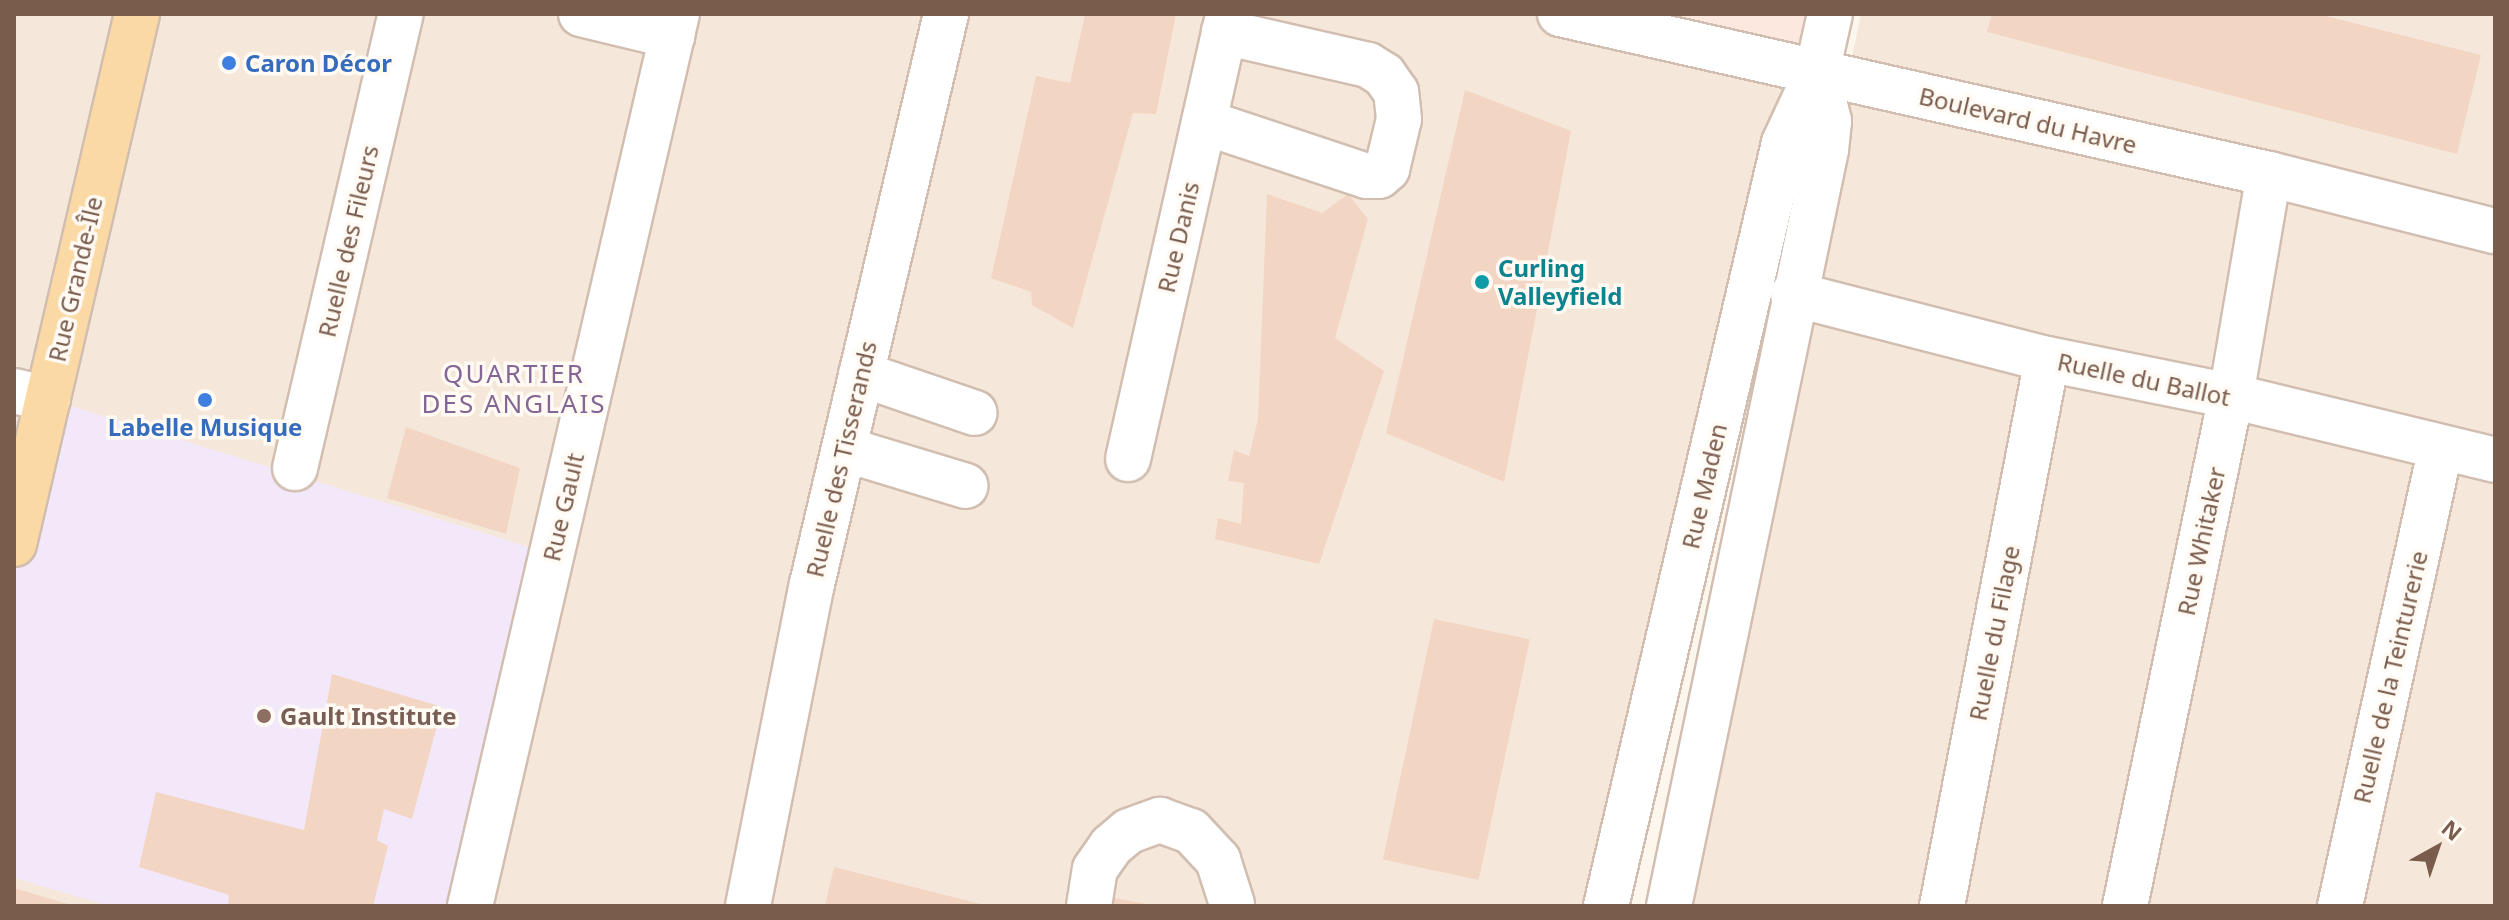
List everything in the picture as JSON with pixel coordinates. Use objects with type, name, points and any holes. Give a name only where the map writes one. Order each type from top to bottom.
[{"type":"main road","name":"Rue Grande-Île","points":[[14,544],[31,395],[137,14]]},
{"type":"street","name":"Ruelle des Fileurs","points":[[295,468],[401,14]]},
{"type":"street","points":[[581,14],[674,25]]},
{"type":"street","name":"Ruelle des Tisserands","points":[[748,906],[812,584],[946,14]]},
{"type":"street","name":"Boulevard du Havre","points":[[1560,14],[2269,174],[2492,219]]},
{"type":"street","name":"Rue Maden","points":[[1606,906],[1784,143],[1817,72],[1830,14]]},
{"type":"street","points":[[1204,122],[1366,176],[1379,176],[1387,169],[1399,119],[1396,92],[1384,75],[1368,65],[1226,23]]},
{"type":"street","name":"Rue Danis","points":[[1128,459],[1226,23]]},
{"type":"street","name":"Rue Gault","points":[[470,906],[674,25]]},
{"type":"street","name":"Rue Maden","points":[[1669,906],[1829,121],[1817,72]]},
{"type":"street","name":"Rue Whitaker","points":[[2125,906],[2231,396],[2269,174]]},
{"type":"street","name":"Ruelle du Ballot","points":[[1793,294],[2047,359],[2231,396],[2495,460]]},
{"type":"street","name":"Ruelle du Filage","points":[[1942,906],[2047,359]]},
{"type":"street","points":[[861,374],[975,413]]},
{"type":"street","name":"Ruelle de la Teinturerie","points":[[2340,906],[2441,448]]},
{"type":"street","points":[[844,449],[966,486]]},
{"type":"street","points":[[1089,906],[1095,869],[1111,846],[1129,831],[1160,820],[1191,831],[1218,860],[1228,891]]},
{"type":"shaded area","points":[[14,14],[1560,14],[1817,72],[1599,906],[14,906]]},
{"type":"shaded area","points":[[1560,14],[1828,14],[1817,72]]},
{"type":"shaded area","points":[[1861,14],[2495,14],[2495,906],[1676,906]]},
{"type":"shaded area","name":"Gault Institute","points":[[48,399],[552,554],[470,906],[110,906],[14,878],[14,544]]},
{"type":"building","points":[[1085,14],[1176,14],[1156,114],[1133,113],[1073,328],[1032,305],[1031,292],[991,278],[1036,76],[1070,83]]},
{"type":"building","points":[[1992,14],[2318,14],[2481,55],[2457,154],[1987,32]]},
{"type":"building","name":"Curling Valleyfield","points":[[1465,90],[1571,131],[1504,482],[1386,433]]},
{"type":"building","points":[[1267,194],[1322,213],[1348,194],[1368,219],[1335,338],[1384,371],[1319,564],[1215,539],[1218,518],[1241,524],[1244,483],[1228,481],[1234,450],[1249,456],[1258,419]]},
{"type":"building","points":[[406,427],[520,468],[506,534],[387,498]]},
{"type":"building","points":[[1434,619],[1530,639],[1479,880],[1383,860]]},
{"type":"building","name":"Gault Institute","points":[[332,674],[442,707],[412,819],[384,809],[377,840],[388,846],[373,906],[228,906],[229,895],[139,867],[156,792],[304,830]]},
{"type":"building","points":[[834,867],[985,905],[825,906]]},
{"type":"building","points":[[14,888],[71,905],[71,906],[14,906]]},
{"type":"building","points":[[1099,895],[1151,905],[1151,906],[1096,906]]},
{"type":"place","name":"Caron Décor","points":[[229,63]]},
{"type":"place","name":"Curling Valleyfield","points":[[1482,282]]},
{"type":"place","name":"Labelle Musique","points":[[205,400]]},
{"type":"place","name":"Gault Institute","points":[[264,716]]},
{"type":"district","name":"QUARTIER DES ANGLAIS","points":[[514,389]]}]
